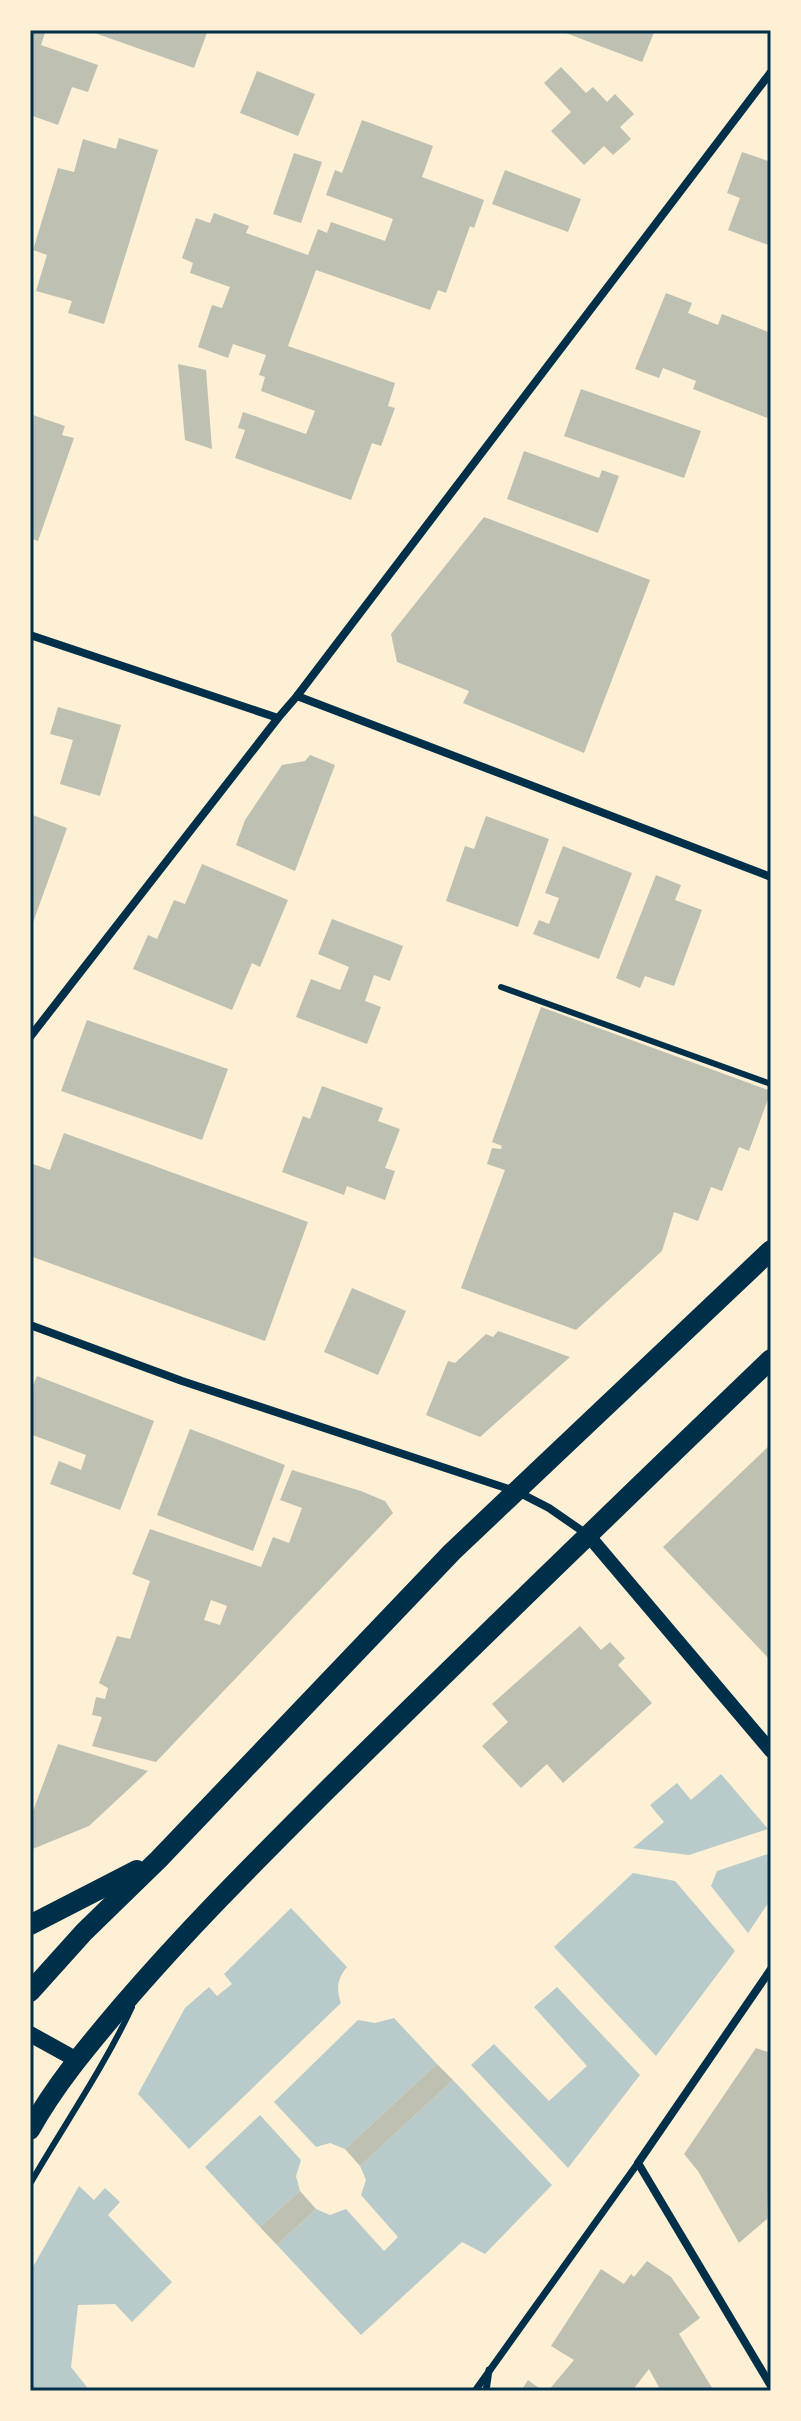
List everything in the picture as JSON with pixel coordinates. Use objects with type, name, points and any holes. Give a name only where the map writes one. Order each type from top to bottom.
[{"type":"main road","points":[[30,1992],[84,1932],[159,1859],[452,1552],[771,1250]]},
{"type":"main road","points":[[30,2130],[36,2106],[145,1979],[238,1878],[771,1359]]},
{"type":"main road","points":[[30,1925],[159,1859]]},
{"type":"main road","points":[[30,2034],[77,2060]]},
{"type":"street","points":[[30,1037],[297,696],[771,72]]},
{"type":"street","points":[[30,635],[278,718]]},
{"type":"street","points":[[297,696],[771,877]]},
{"type":"street","points":[[30,1325],[182,1381],[518,1492],[549,1508],[588,1535],[771,1751]]},
{"type":"street","points":[[475,2391],[769,1973]]},
{"type":"street","points":[[638,2163],[771,2386]]},
{"type":"street","points":[[486,2391],[489,2368]]},
{"type":"lane","points":[[501,987],[771,1084]]},
{"type":"lane","points":[[30,2184],[114,2046],[145,1979]]},
{"type":"shaded area","points":[[721,1774],[768,1829],[689,1855],[633,1848],[664,1822],[650,1805],[677,1783],[691,1800]]},
{"type":"shaded area","points":[[771,1853],[771,1899],[748,1933],[711,1886],[717,1871]]},
{"type":"shaded area","points":[[633,1873],[675,1881],[735,1951],[656,2056],[554,1947]]},
{"type":"shaded area","points":[[291,1908],[347,1967],[338,1984],[341,2003],[189,2149],[138,2094],[185,2008],[209,1987],[217,1996],[232,1984],[224,1974]]},
{"type":"shaded area","points":[[557,1987],[640,2075],[568,2168],[471,2065],[494,2044],[549,2101],[587,2066],[534,2007]]},
{"type":"shaded area","points":[[394,2018],[437,2064],[345,2149],[330,2143],[316,2147],[274,2102],[358,2020],[375,2023]]},
{"type":"shaded area","points":[[453,2080],[552,2185],[485,2254],[462,2242],[361,2335],[277,2245],[316,2209],[330,2215],[346,2209],[384,2251],[398,2237],[361,2195],[366,2180],[360,2166]]},
{"type":"shaded area","points":[[260,2115],[301,2160],[296,2176],[300,2191],[260,2227],[205,2167]]},
{"type":"shaded area","points":[[79,2186],[94,2200],[105,2188],[120,2202],[108,2215],[172,2282],[132,2322],[115,2304],[78,2305],[71,2367],[90,2391],[30,2391],[30,2272]]},
{"type":"building","points":[[30,30],[46,30],[41,45],[98,65],[88,92],[72,87],[58,125],[30,115]]},
{"type":"building","points":[[86,30],[208,30],[194,68]]},
{"type":"building","points":[[558,30],[655,30],[642,62]]},
{"type":"building","points":[[561,67],[586,93],[593,87],[607,102],[615,94],[634,114],[620,127],[631,139],[613,155],[604,146],[584,165],[551,131],[571,112],[544,83]]},
{"type":"building","points":[[257,71],[315,94],[298,136],[240,113]]},
{"type":"building","points":[[362,120],[433,146],[422,177],[484,200],[474,228],[470,226],[446,293],[438,290],[430,310],[316,270],[288,346],[395,383],[388,406],[395,408],[381,446],[372,443],[351,500],[235,458],[245,430],[238,428],[243,412],[306,434],[315,411],[261,391],[265,377],[259,375],[266,355],[233,344],[228,358],[198,347],[212,305],[222,308],[230,287],[190,273],[193,263],[182,258],[196,218],[210,223],[214,213],[249,226],[246,233],[308,255],[318,229],[327,233],[331,222],[385,241],[393,219],[326,195],[335,170],[342,173]]},
{"type":"building","points":[[119,138],[158,150],[104,324],[68,313],[72,301],[36,291],[47,255],[33,250],[58,168],[74,172],[83,139],[116,149]]},
{"type":"building","points":[[742,152],[771,162],[771,246],[728,230],[740,198],[727,193]]},
{"type":"building","points":[[294,153],[322,162],[301,223],[273,214]]},
{"type":"building","points":[[505,170],[581,199],[568,232],[492,204]]},
{"type":"building","points":[[666,293],[692,303],[688,313],[718,325],[722,314],[771,333],[770,419],[693,389],[696,381],[663,368],[659,378],[635,369]]},
{"type":"building","points":[[178,364],[206,370],[212,449],[185,440]]},
{"type":"building","points":[[581,389],[701,431],[684,478],[564,436]]},
{"type":"building","points":[[30,414],[65,426],[62,435],[74,438],[38,541],[30,538]]},
{"type":"building","points":[[524,451],[599,478],[602,470],[619,476],[598,533],[507,499]]},
{"type":"building","points":[[484,517],[650,580],[584,753],[463,703],[469,691],[397,662],[391,634]]},
{"type":"building","points":[[58,707],[121,725],[100,796],[60,784],[73,740],[50,734]]},
{"type":"building","points":[[310,755],[335,765],[295,871],[236,845],[245,820],[282,765],[305,761]]},
{"type":"building","points":[[30,814],[67,828],[30,931]]},
{"type":"building","points":[[486,816],[549,839],[518,927],[446,901],[465,846],[474,849]]},
{"type":"building","points":[[563,846],[632,873],[599,959],[533,934],[539,920],[549,924],[559,898],[545,893]]},
{"type":"building","points":[[202,864],[288,900],[260,967],[252,963],[232,1010],[133,969],[148,935],[157,939],[174,900],[185,904]]},
{"type":"building","points":[[656,875],[681,885],[675,900],[702,910],[674,986],[645,976],[640,988],[616,978]]},
{"type":"building","points":[[332,919],[403,946],[390,981],[374,975],[365,1001],[381,1007],[367,1044],[296,1017],[311,979],[340,990],[349,967],[318,954]]},
{"type":"building","points":[[541,1007],[771,1091],[749,1151],[739,1147],[722,1191],[711,1187],[698,1221],[674,1212],[662,1251],[576,1330],[461,1288],[505,1170],[487,1164],[492,1148],[501,1149],[502,1146],[492,1142]]},
{"type":"building","points":[[87,1020],[228,1069],[202,1140],[61,1091]]},
{"type":"building","points":[[322,1086],[383,1108],[378,1121],[400,1129],[385,1168],[395,1171],[385,1200],[347,1186],[344,1195],[282,1172],[303,1116],[310,1119]]},
{"type":"building","points":[[64,1133],[308,1222],[265,1341],[30,1256],[30,1163],[50,1170]]},
{"type":"building","points":[[352,1288],[406,1311],[378,1375],[324,1352]]},
{"type":"building","points":[[498,1331],[570,1357],[480,1437],[426,1415],[448,1361],[455,1363],[486,1334],[493,1337]]},
{"type":"building","points":[[37,1376],[154,1421],[120,1510],[50,1484],[59,1461],[81,1470],[86,1455],[30,1434],[30,1393]]},
{"type":"building","points":[[190,1429],[285,1465],[253,1551],[157,1515]]},
{"type":"building","points":[[771,1444],[771,1661],[663,1547]]},
{"type":"building","points":[[292,1470],[385,1501],[393,1513],[156,1762],[92,1746],[102,1717],[92,1715],[96,1697],[105,1699],[108,1688],[99,1683],[117,1636],[130,1639],[150,1581],[132,1574],[150,1529],[261,1567],[273,1537],[289,1543],[302,1508],[280,1500]],"holes":[[[211,1600],[227,1606],[220,1625],[204,1620]]]},
{"type":"building","points":[[580,1626],[601,1650],[610,1642],[625,1658],[618,1665],[652,1703],[563,1783],[547,1764],[521,1788],[482,1746],[508,1722],[492,1704]]},
{"type":"building","points":[[58,1744],[148,1771],[89,1826],[30,1850],[30,1810],[33,1811]]},
{"type":"building","points":[[756,2048],[771,2053],[771,2172],[769,2170],[767,2219],[739,2243],[698,2171],[684,2154]]},
{"type":"building","points":[[437,2064],[453,2080],[360,2166],[345,2149]]},
{"type":"building","points":[[300,2191],[316,2209],[277,2245],[260,2227]]},
{"type":"building","points":[[647,2261],[671,2277],[700,2318],[679,2334],[714,2391],[661,2391],[649,2369],[632,2391],[548,2391],[574,2360],[551,2346],[601,2269],[624,2284]]},
{"type":"building","points":[[528,2380],[543,2391],[521,2391]]}]
